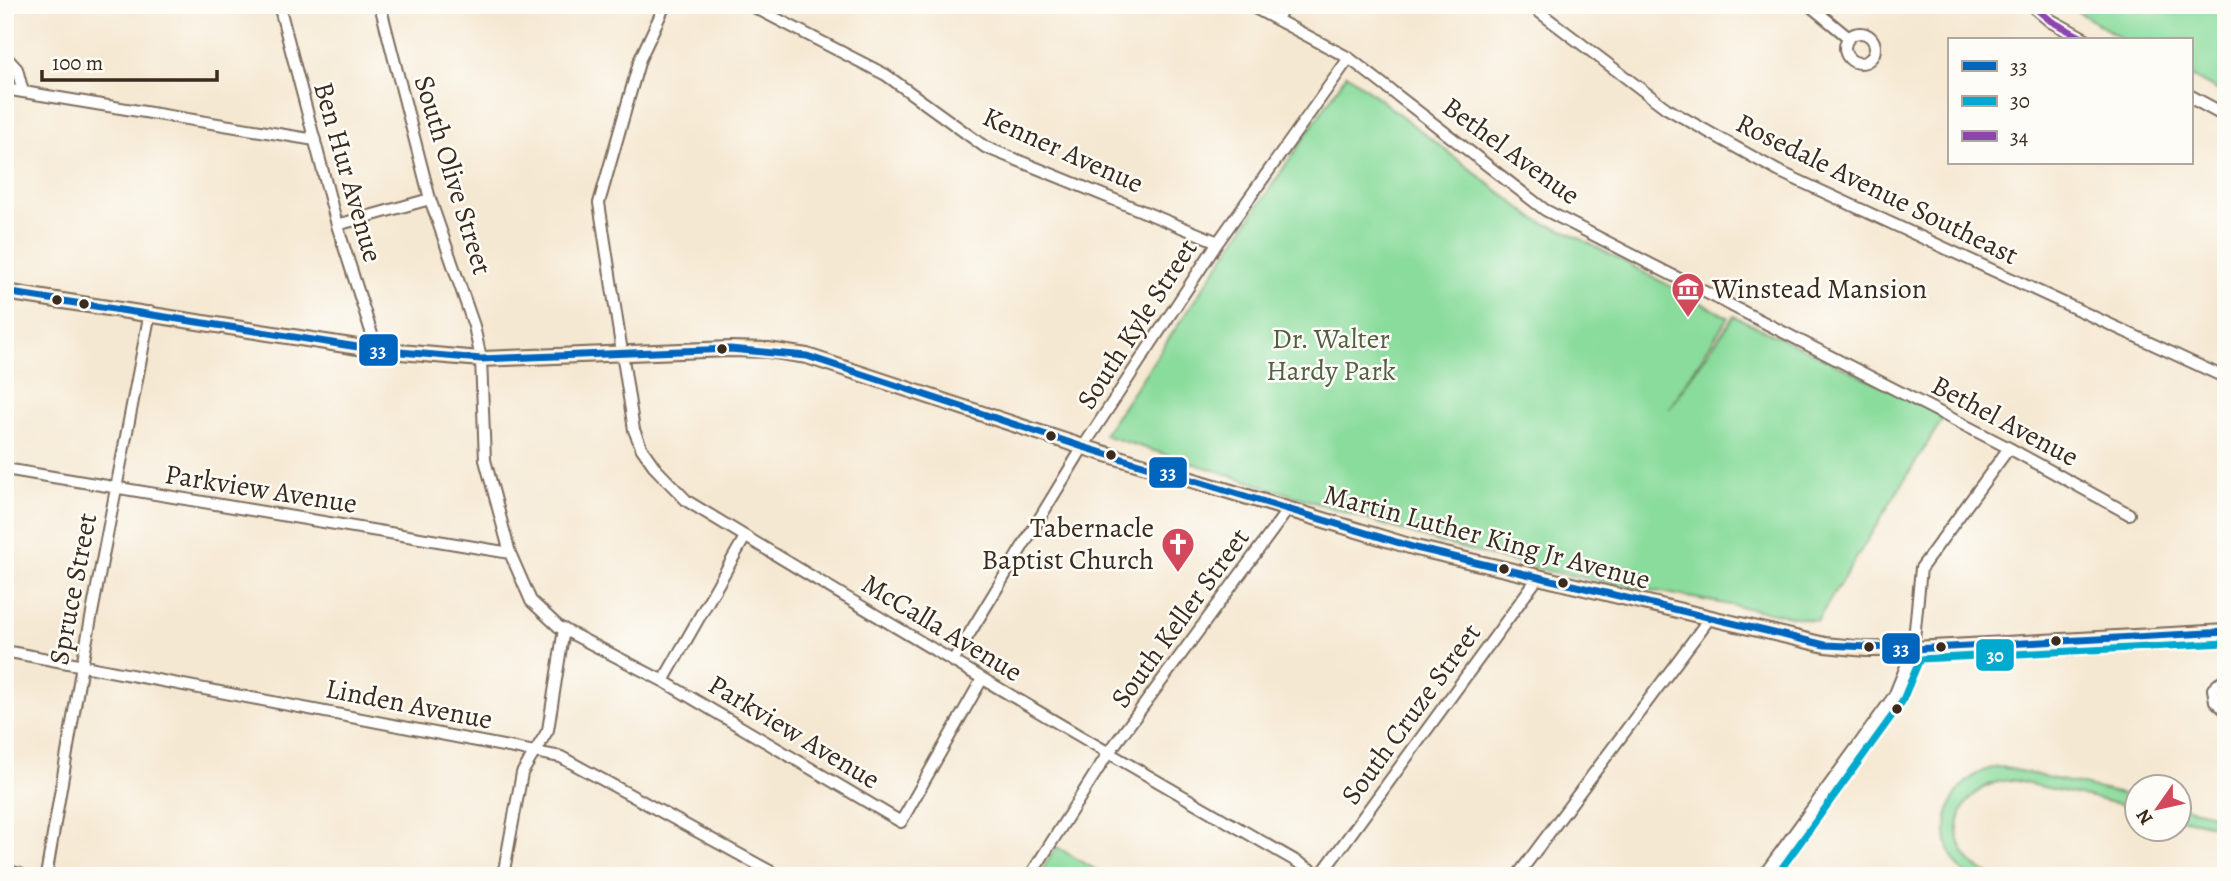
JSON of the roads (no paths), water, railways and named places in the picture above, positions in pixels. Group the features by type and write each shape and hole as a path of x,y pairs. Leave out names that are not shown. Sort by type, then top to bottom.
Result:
{"main road":[{"name":"Martin Luther King Jr Avenue","path":"5,292 150,312 377,350 481,359 620,351 768,350 807,356 1083,447 1416,548 1537,579 1825,645 1866,649 1913,649 2226,632"},
{"path":"5,873 19,876"}],"street":[{"path":"5,14 7,5"},
{"name":"Ben Hur Avenue","path":"279,5 337,225 377,350"},
{"name":"South Olive Street","path":"380,5 430,199 464,288 481,359"},
{"name":"McCalla Avenue","path":"665,5 640,59 599,203 630,412 642,449 678,494 746,537 954,659 1107,755 1321,875"},
{"name":"Kenner Avenue","path":"750,5 886,75 985,147 1218,242"},
{"name":"Bethel Avenue","path":"1249,5 1349,58 1545,211 2010,448 2129,514"},
{"path":"1277,20 1284,5"},
{"name":"Rosedale Avenue Southeast","path":"1530,5 1666,108 1778,171 2226,378"},
{"path":"1809,5 1849,38"},
{"path":"2032,5 2051,21 2082,38"},
{"path":"5,56 17,69 23,92"},
{"name":"South Kyle Street","path":"954,659 1083,447 1218,242 1349,58"},
{"path":"5,89 314,141"},
{"path":"2192,98 2226,116"},
{"path":"337,225 430,199"},
{"name":"Spruce Street","path":"46,876 82,666 150,312"},
{"name":"Parkview Avenue","path":"481,359 485,460 510,553 531,601 548,620 663,681 901,822 982,679"},
{"path":"1763,876 1894,696 1913,649 1921,568 2010,448"},
{"name":"Parkview Avenue","path":"5,469 510,553"},
{"name":"South Keller Street","path":"1030,876 1107,755 1289,508"},
{"path":"663,681 746,537"},
{"name":"South Cruze Street","path":"1321,875 1537,579"},
{"path":"1517,876 1709,619"},
{"path":"503,876 522,773 548,730 564,629"},
{"name":"Linden Avenue","path":"5,651 534,751 579,765 779,876"},
{"path":"2226,677 2213,689 2215,701 2226,711"}],"place":[{"name":"Winstead Mansion","path":"1688,319"},
{"name":"Tabernacle Baptist Church","path":"1178,574"}],"park label":[{"name":"Dr. Walter Hardy Park","path":"1331,355"}]}
